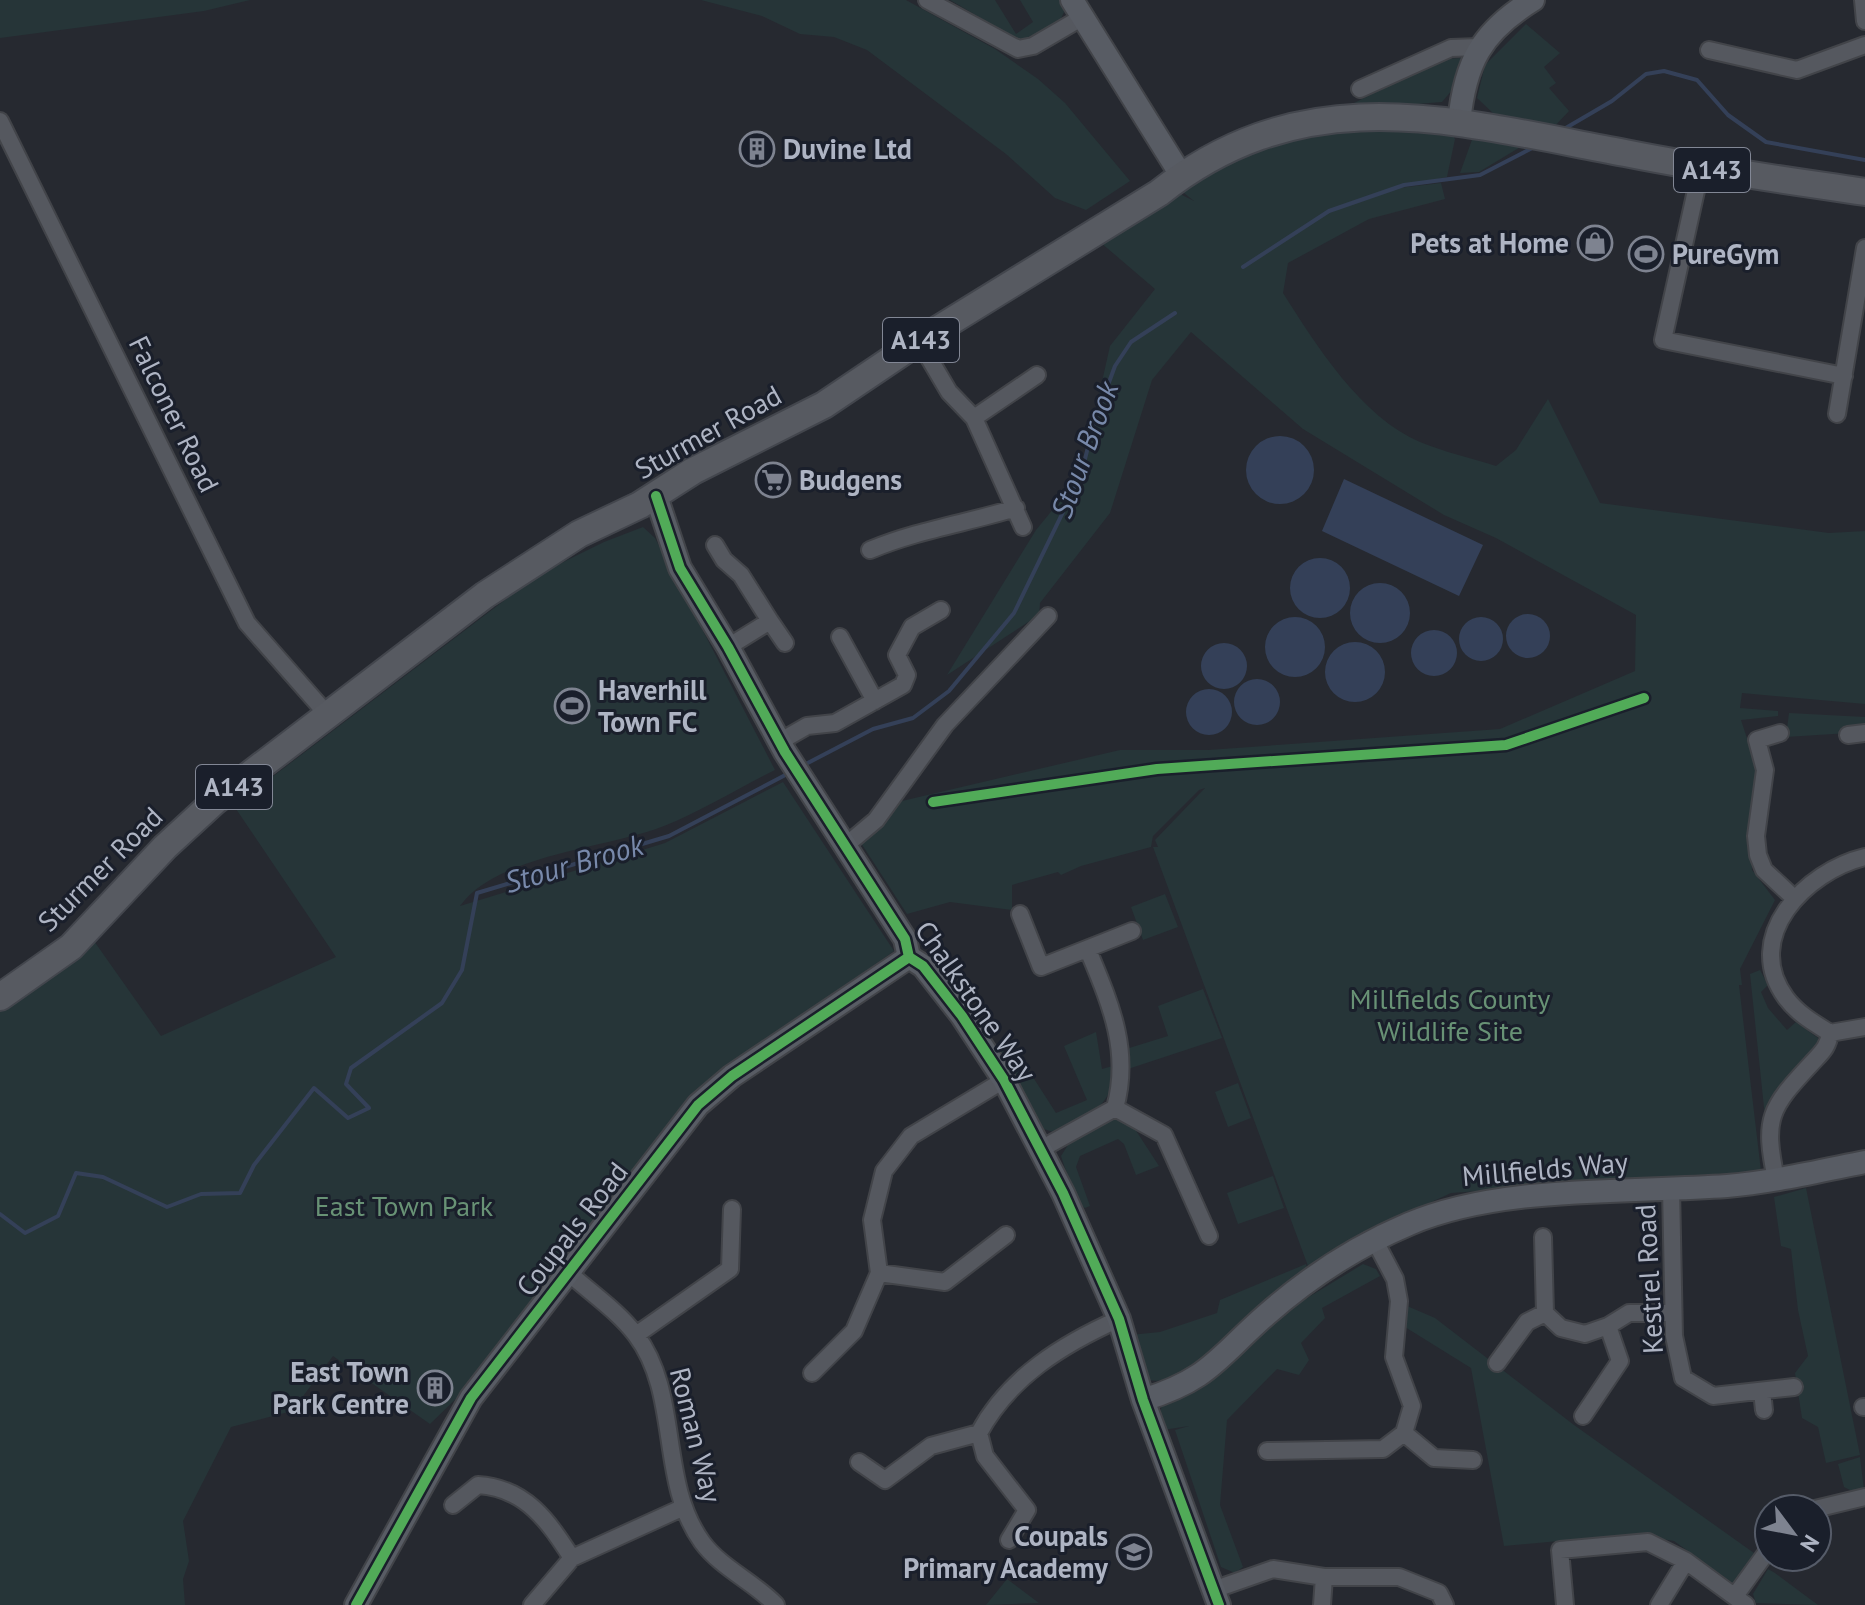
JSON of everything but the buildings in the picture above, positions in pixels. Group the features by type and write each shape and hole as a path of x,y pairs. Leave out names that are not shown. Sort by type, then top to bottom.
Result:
{"main road":[{"name":"Sturmer Road","path":"0,997 71,947 165,847 215,801 326,713 485,595 579,534 656,496 693,471 824,405 919,341 1159,193 1181,175 1244,143 1332,119 1386,115 1459,122 1701,168"},
{"name":"A143","path":"1701,168 1865,192"}],"street":[{"path":"927,0 1018,49 1033,46 1076,9 1181,175"},
{"path":"1459,122 1462,91 1479,47 1509,15 1533,0"},
{"path":"1863,0 1865,21"},
{"path":"1709,50 1797,70 1865,45"},
{"path":"1360,89 1451,48 1479,47"},
{"name":"Falconer Road","path":"0,121 247,623 326,713"},
{"path":"1701,168 1663,340 1844,376"},
{"path":"1837,414 1865,248"},
{"path":"919,341 949,392 974,418 1023,527"},
{"path":"974,418 1037,375"},
{"name":"Chalkstone Way","path":"656,496 680,568 728,647 782,747 905,939 909,957 923,966 962,1016 1004,1080 1041,1149 1119,1319 1143,1400 1216,1598"},
{"path":"870,550 934,527 966,524 1016,508"},
{"path":"715,545 724,560 741,575 785,643"},
{"path":"782,747 807,726 835,723 903,685 907,675 897,655 912,627 941,610"},
{"path":"844,847 876,820 945,725 1048,616"},
{"path":"728,647 770,621"},
{"path":"840,637 875,701"},
{"path":"1780,733 1757,740 1765,770 1756,836 1764,870 1794,898"},
{"path":"1865,857 1849,861 1794,898 1777,921 1772,951 1776,980 1801,1014 1830,1033 1865,1027"},
{"path":"1020,914 1041,967 1132,931"},
{"path":"1088,950 1117,1021 1122,1066 1115,1108"},
{"name":"Coupals Road","path":"356,1605 471,1398 698,1105 732,1076 909,957"},
{"path":"1776,1179 1770,1123 1778,1099 1828,1046 1830,1033"},
{"path":"812,1373 854,1331 879,1273 872,1220 884,1171 911,1136 1004,1080"},
{"path":"1041,1149 1115,1108"},
{"path":"1115,1108 1164,1135 1209,1236"},
{"name":"Millfields Way","path":"1143,1400 1182,1388 1207,1372 1264,1316 1323,1269 1407,1224 1457,1206 1776,1179 1865,1162"},
{"name":"Kestrel Road","path":"1671,1188 1674,1336 1683,1378 1713,1396 1794,1387"},
{"path":"636,1335 730,1269 732,1209"},
{"path":"879,1273 945,1282 1006,1235"},
{"path":"1543,1237 1534,1255 1545,1313 1561,1328 1585,1334 1608,1326 1629,1313 1673,1313"},
{"path":"1267,1451 1383,1449 1404,1433 1412,1406 1394,1357 1399,1301 1395,1279 1375,1241"},
{"name":"Roman Way","path":"569,1273 636,1335 651,1363 662,1398 672,1467 684,1507 702,1543 776,1605"},
{"path":"1497,1363 1527,1322 1545,1313"},
{"path":"1009,1540 1027,1510 985,1456 979,1433 994,1405 1064,1344 1119,1319"},
{"path":"1583,1416 1620,1361 1608,1326"},
{"path":"1762,1391 1764,1410"},
{"path":"859,1462 885,1480 931,1446 979,1433"},
{"path":"1404,1433 1434,1458 1473,1460"},
{"path":"453,1505 478,1485 514,1494 544,1516 572,1558"},
{"path":"1833,1505 1865,1497"},
{"path":"532,1605 572,1558 684,1507"},
{"path":"1565,1605 1560,1550 1648,1542 1686,1561 1740,1601 1756,1573"},
{"path":"1659,1605 1686,1561"},
{"path":"1216,1598 1273,1569 1324,1577 1399,1577 1439,1593 1445,1605"},
{"path":"1322,1605 1324,1577"}],"green space":[{"path":"0,0 250,0 204,11 0,38"},
{"path":"701,0 906,0 995,49 1038,79 1065,103 1130,181 1086,210 1055,198 1006,154 867,50 834,37 800,34 762,16"},
{"path":"950,0 995,0 1016,34 1033,22 1020,0 1061,0 1064,12 1059,23 1020,41"},
{"path":"1526,24 1560,53 1544,67 1556,83 1549,88 1569,111 1552,129 1494,114 1477,98 1485,65"},
{"path":"1462,58 1453,89 1442,102 1355,109 1354,103 1443,59"},
{"name":"Millfields County Wildlife Site","path":"1409,127 1451,133 1455,139 1447,177 1390,189 1441,183 1445,199 1369,219 1288,263 1283,293 1342,378 1359,398 1399,431 1429,446 1496,466 1516,450 1548,399 1600,503 1829,533 1865,531 1865,704 1742,693 1740,708 1778,711 1778,716 1741,720 1759,775 1751,834 1752,870 1775,900 1740,969 1742,985 1739,985 1761,1171 1451,1193 1386,1223 1308,1266 1153,847 1158,847 1155,840 1205,788 1199,790 1153,836 1151,847 1081,866 1061,875 1058,872 1012,885 1012,910 950,902 907,914 861,843 902,801 1120,750 1208,750 1500,729 1635,671 1636,615 1496,538 1444,515 1303,429 1191,332 1152,380 1110,513 1040,603 1039,615 947,675 1036,530 1081,475 1110,346 1155,289 1100,242 1176,192 1194,201 1179,189 1233,160 1319,136"},
{"path":"1473,137 1522,146 1479,172 1460,173"},
{"name":"East Town Park","path":"643,527 655,538 775,770 664,826 554,855 499,875 477,889 460,906 665,843 783,782 894,951 691,1096 469,1386 430,1424 333,1356 292,1411 231,1427 183,1521 189,1561 183,1579 185,1605 0,1605 0,997 94,941 161,1036 336,957 234,806 539,574"},
{"path":"1789,713 1865,717 1865,732 1786,737"},
{"path":"1165,894 1178,927 1143,940 1131,907"},
{"path":"1760,970 1768,985 1761,992 1768,1008 1787,1030 1796,1022 1818,1038 1818,1046 1770,1100 1765,1117 1750,974"},
{"path":"1203,989 1222,1038 1128,1069 1126,1049 1168,1036 1158,1006"},
{"path":"1096,1032 1102,1069 1116,1065 1110,1091 1091,1114 1059,1134 1044,1129 995,1048 1009,1040 1056,1113 1087,1100 1064,1046"},
{"path":"1238,1083 1251,1118 1228,1127 1215,1092"},
{"path":"1113,1118 1133,1126 1159,1166 1136,1175 1124,1144 1118,1139 1080,1156 1076,1167 1090,1206 1085,1208 1076,1201 1061,1156 1068,1145"},
{"path":"1273,1176 1284,1208 1238,1224 1227,1193"},
{"path":"1806,1188 1860,1455 1826,1463 1818,1427 1802,1418 1795,1373 1808,1356 1798,1310 1791,1249 1781,1246 1774,1197"},
{"path":"1306,1264 1308,1272 1211,1358 1189,1372 1167,1380 1148,1380 1130,1335 1160,1332 1217,1313 1220,1300"},
{"path":"1363,1264 1376,1269 1380,1276 1322,1308 1325,1318 1301,1343 1309,1360 1299,1375 1277,1369 1227,1420 1220,1505 1243,1567 1235,1573 1221,1567 1175,1430 1189,1426 1163,1430 1159,1419 1162,1404 1214,1378 1243,1353 1271,1320"},
{"path":"1407,1306 1435,1318 1574,1425 1753,1552 1734,1584 1674,1541 1633,1534 1504,1546 1471,1368 1405,1327"},
{"path":"1860,1457 1864,1490 1856,1493 1844,1487 1838,1464"},
{"path":"1766,1573 1775,1573 1818,1605 1756,1603 1753,1594"},
{"path":"1007,1579 1039,1603 986,1605"}],"water":[{"path":"1273,436 1287,436 1299,441 1309,451 1314,470 1309,489 1299,499 1287,504 1273,504 1261,499 1251,489 1246,477 1246,463 1251,451 1261,441"},
{"path":"1344,479 1483,545 1459,596 1322,531"},
{"path":"1320,558 1332,560 1341,567 1348,576 1348,600 1341,609 1332,616 1320,618 1308,616 1299,609 1292,600 1290,588 1292,576 1299,567 1308,560"},
{"path":"1380,583 1392,585 1401,592 1408,601 1408,625 1401,634 1392,641 1380,643 1368,641 1359,634 1352,625 1350,613 1352,601 1359,592 1368,585"},
{"path":"1528,614 1544,620 1550,636 1544,652 1528,658 1512,652 1506,636 1512,620"},
{"path":"1295,617 1307,619 1316,626 1323,635 1323,659 1316,668 1307,675 1295,677 1283,675 1274,668 1267,659 1265,647 1267,635 1274,626 1283,619"},
{"path":"1481,617 1497,623 1503,639 1497,655 1481,661 1465,655 1459,639 1465,623"},
{"path":"1434,630 1450,637 1457,653 1450,669 1434,676 1418,669 1411,653 1418,637"},
{"path":"1355,642 1367,644 1376,651 1383,660 1383,684 1376,693 1367,700 1355,702 1343,700 1334,693 1327,684 1325,672 1327,660 1334,651 1343,644"},
{"path":"1224,643 1240,650 1247,666 1240,682 1224,689 1208,682 1201,666 1208,650"},
{"path":"1257,679 1273,686 1280,702 1273,718 1257,725 1241,718 1234,702 1241,686"},
{"path":"1209,689 1225,696 1232,712 1225,728 1209,735 1193,728 1186,712 1193,696"}],"waterway":[{"name":"Stour Brook","path":"1564,129 1612,101 1646,74 1664,71 1697,80 1728,115 1766,142 1865,160"},
{"name":"Stour Brook","path":"1243,267 1329,211 1404,185 1480,175 1536,146"},
{"name":"Stour Brook","path":"802,766 873,729 913,718 949,691 1014,613 1081,475 1094,423 1115,366 1131,342 1175,313"},
{"name":"Stour Brook","path":"0,1214 25,1233 58,1216 76,1173 103,1177 167,1207 201,1194 240,1193 254,1165 314,1088 348,1118 369,1108 346,1084 351,1068 442,1003 462,970 477,893 669,836 791,772"}],"cycle path":[{"path":"656,496 680,568 728,647 785,752 905,939 909,957 923,966 962,1016 1004,1080 1063,1193 1119,1319 1143,1400 1219,1605"},
{"path":"933,802 1157,769 1506,745 1644,698"},
{"path":"356,1605 471,1398 698,1105 732,1076 909,957"}],"place":[{"name":"Duvine Ltd","path":"757,149"},
{"name":"Pets at Home","path":"1595,243"},
{"name":"PureGym","path":"1646,254"},
{"name":"Budgens","path":"773,480"},
{"name":"Haverhill Town FC","path":"572,706"},
{"name":"East Town Park Centre","path":"435,1388"},
{"name":"Coupals Primary Academy","path":"1134,1552"}]}
